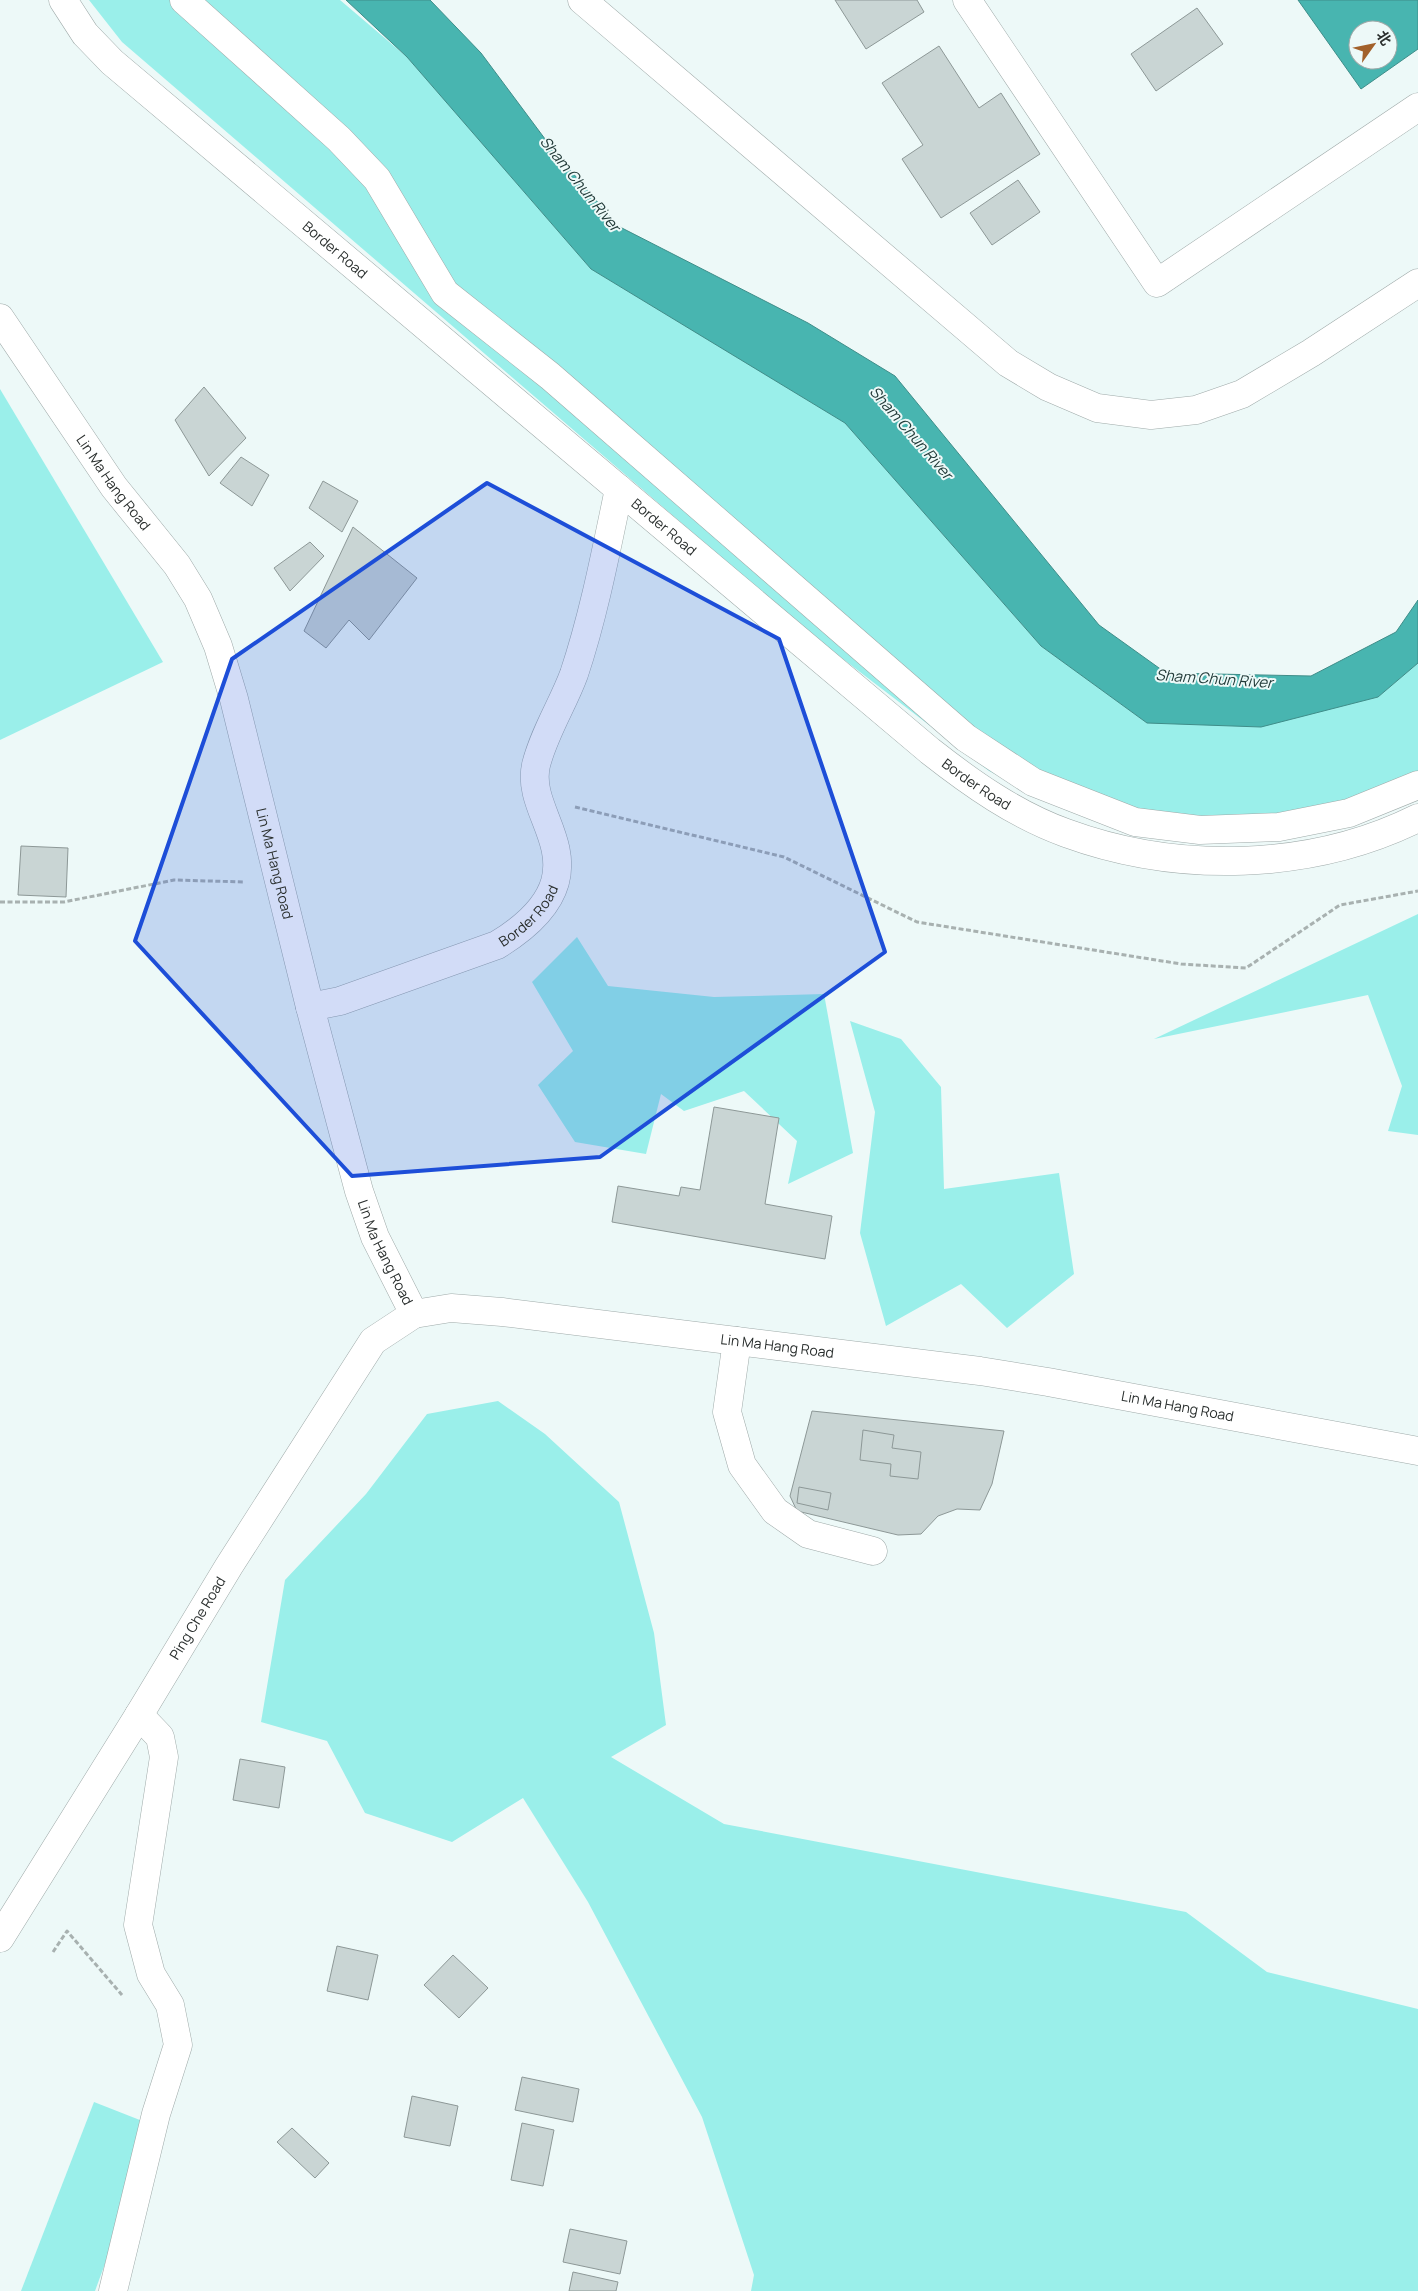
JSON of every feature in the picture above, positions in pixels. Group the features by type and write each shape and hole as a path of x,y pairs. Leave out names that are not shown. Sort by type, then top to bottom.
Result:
{"street":[{"name":"Border Road","path":"63,0 85,34 112,62 955,771 1018,811 1066,833 1128,851 1190,860 1248,861 1331,848 1379,834 1418,818"},
{"path":"184,0 339,139 377,179 445,293 550,376 966,738 1033,782 1135,822 1200,830 1279,827 1349,813 1418,785"},
{"path":"582,0 1008,363 1048,388 1098,408 1151,415 1196,410 1242,394 1311,353 1418,283"},
{"path":"967,0 1157,283 1418,107"},
{"name":"Lin Ma Hang Road","path":"0,318 114,487 177,565 198,599 218,646 234,699 310,1007 359,1191 376,1237 414,1314 451,1308 887,1358 1048,1382 1418,1451"},
{"name":"Border Road","path":"310,1007 340,1002 497,945 519,930 547,900 556,874 555,842 538,798 535,776 536,765 568,690 581,651 592,614 619,489"},
{"name":"Ping Che Road","path":"0,1938 229,1566 354,1368 373,1341 414,1314"},
{"path":"737,1341 727,1412 742,1465 775,1511 808,1534 873,1551"},
{"path":"113,2291 156,2114 178,2045 170,2004 151,1974 138,1925 164,1757 160,1737 139,1715"}],"path":[{"path":"538,798 784,857 917,922 1181,964 1246,968 1340,905 1418,891"},
{"path":"0,902 64,902 174,880 250,882"},
{"path":"53,1952 67,1931 129,2002"}],"highlighted area":[{"path":"487,483 779,639 885,952 600,1157 352,1176 135,941 232,659"}],"shaded area":[{"path":"89,0 340,0 407,57 591,269 845,423 1041,646 1147,723 1378,697 1418,663 1418,798 1144,832 1068,811 989,771 813,636 122,42"},
{"path":"0,389 163,662 0,740"},
{"path":"1418,914 1418,1135 1388,1131 1402,1086 1368,995 1154,1039"},
{"path":"577,937 608,986 714,997 824,994 853,1153 788,1184 797,1141 744,1091 684,1111 661,1094 646,1154 575,1142 538,1085 573,1051 532,982"},
{"path":"850,1021 901,1039 941,1087 944,1189 1059,1173 1074,1274 1007,1328 961,1284 886,1326 860,1233 875,1112"},
{"path":"498,1401 545,1434 619,1502 654,1633 666,1725 611,1757 724,1824 1186,1912 1267,1972 1418,2009 1418,2291 751,2291 754,2275 702,2117 588,1902 523,1798 452,1842 365,1813 327,1741 261,1722 285,1580 366,1494 427,1414"},
{"path":"94,2102 150,2124 121,2220 95,2291 21,2291"}],"water":[{"name":"Sham Chun River","path":"346,0 430,0 481,53 554,151 618,226 808,323 895,376 1099,625 1166,673 1311,676 1396,632 1418,600 1418,663 1378,697 1261,727 1147,723 1041,646 845,423 591,269 407,57"},
{"path":"1298,0 1418,0 1418,49 1398,63 1398,20 1348,20 1348,70 1388,70 1361,89"}],"building":[{"path":"835,0 917,0 924,12 866,49"},
{"path":"1197,8 1223,44 1156,91 1131,54"},
{"path":"939,46 979,108 1001,93 1040,154 941,218 902,159 923,145 882,83"},
{"path":"1018,180 1040,212 992,245 970,213"},
{"path":"204,387 246,438 209,476 175,420"},
{"path":"241,457 269,475 252,506 220,483"},
{"path":"323,481 358,501 342,532 309,508"},
{"path":"353,527 417,578 369,640 349,620 326,648 304,631"},
{"path":"310,542 324,556 290,591 274,568"},
{"path":"21,846 68,848 66,897 18,895"},
{"path":"714,1107 779,1118 765,1204 832,1216 825,1259 612,1222 618,1186 679,1196 681,1187 700,1190"},
{"path":"812,1411 1004,1431 992,1484 980,1510 957,1509 938,1516 921,1534 898,1535 797,1511 790,1496"},
{"path":"863,1430 894,1435 892,1448 921,1452 918,1479 890,1476 891,1464 860,1460"},
{"path":"799,1487 831,1493 828,1510 797,1503"},
{"path":"240,1759 285,1767 279,1808 233,1800"},
{"path":"337,1946 378,1955 368,2000 327,1991"},
{"path":"453,1955 488,1988 459,2018 424,1985"},
{"path":"522,2077 579,2089 573,2122 515,2110"},
{"path":"412,2096 458,2106 450,2146 404,2137"},
{"path":"522,2123 554,2130 543,2186 511,2180"},
{"path":"292,2128 329,2163 315,2178 277,2142"},
{"path":"570,2229 627,2241 620,2274 563,2262"},
{"path":"573,2272 618,2282 616,2291 569,2291"}]}
